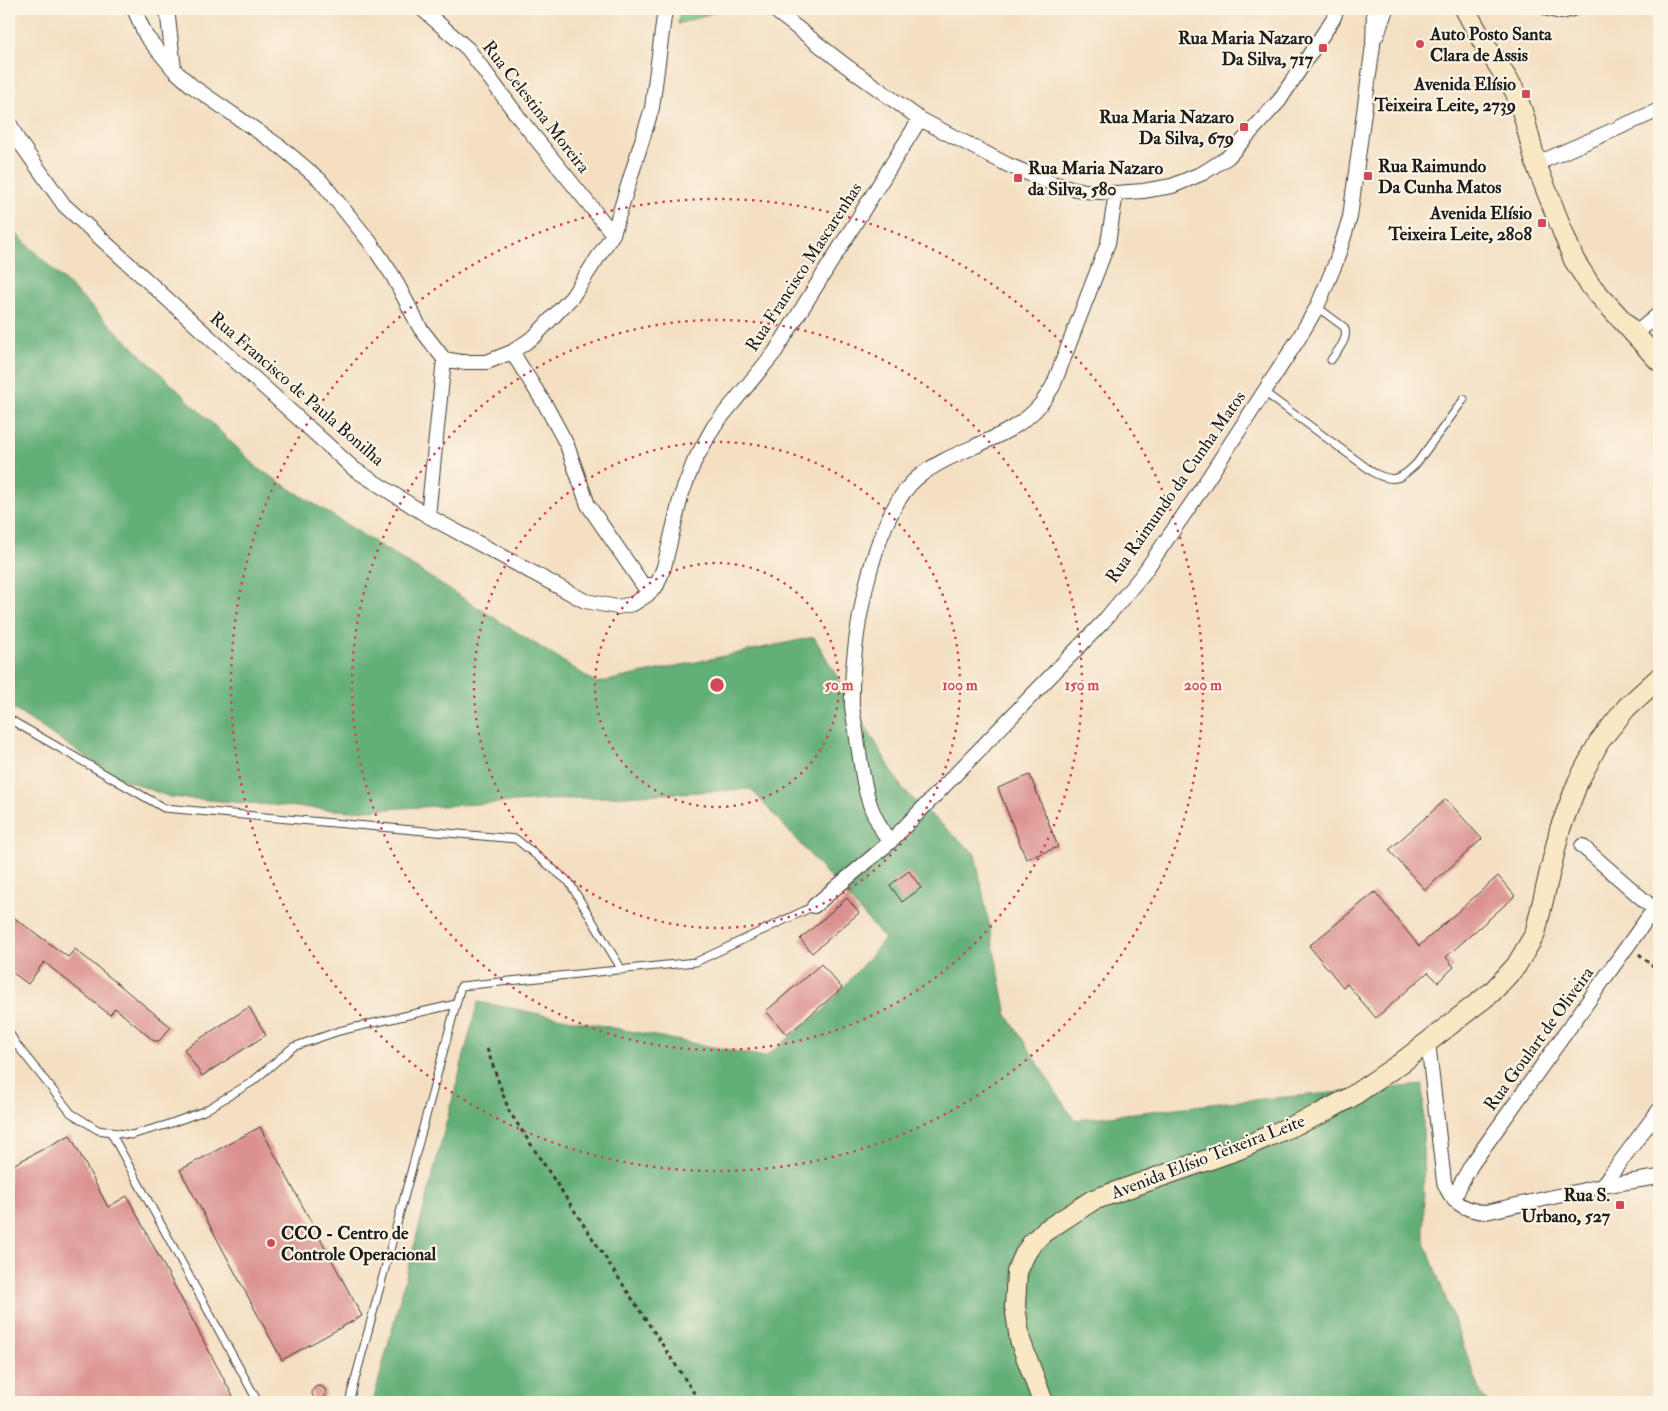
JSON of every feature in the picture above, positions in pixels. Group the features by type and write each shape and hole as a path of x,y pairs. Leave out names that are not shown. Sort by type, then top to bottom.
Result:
{"main road":[{"path":"1449,9 1483,42"},
{"path":"1465,9 1483,42 1515,91 1536,164 1574,260 1590,285 1659,361"},
{"name":"Avenida Elísio Teixeira Leite","path":"1043,1402 1020,1340 1014,1306 1017,1272 1033,1242 1045,1231 1093,1200 1239,1149 1320,1114 1351,1098 1428,1042 1492,992 1516,966 1535,934 1560,829 1578,782 1599,742 1628,707 1659,678"}],"street":[{"path":"134,9 146,36 174,70 192,86 282,148 320,180 370,242 393,276 420,328 444,359 461,362 487,362 512,352 535,336 572,297 613,234 652,108 665,9"},
{"path":"168,9 174,70"},
{"name":"Rua Celestina Moreira","path":"422,9 468,49 520,119 613,234"},
{"path":"773,9 920,119 1008,165 1050,183 1085,191 1116,193 1172,186 1203,173 1228,157 1279,101 1335,14 1348,9"},
{"name":"Rua Raimundo da Cunha Matos","path":"814,906 889,843 1103,622 1143,574 1194,500 1264,392 1317,307 1336,262 1350,217 1373,45 1374,9"},
{"name":"Rua Raimundo da Cunha Matos","path":"1373,45 1386,9"},
{"path":"1548,9 1561,12 1573,9"},
{"path":"1536,164 1659,110"},
{"name":"Rua Francisco Mascarenhas","path":"647,595 657,585 664,567 686,481 698,454 714,426 775,352 920,119"},
{"name":"Rua Francisco de Paula Bonilha","path":"9,122 18,140 64,205 354,469 428,516 585,601 617,607 633,604 647,595"},
{"path":"889,843 872,809 865,786 852,706 854,660 868,577 885,525 900,498 915,479 933,465 1016,425 1040,406 1053,386 1108,243 1116,193"},
{"path":"1635,334 1659,314"},
{"path":"512,352 546,406 567,445 588,505 644,585 657,585"},
{"path":"428,516 444,359"},
{"path":"1582,846 1657,906"},
{"name":"Rua Goulart de Oliveira","path":"1454,1200 1472,1164 1657,906"},
{"path":"1428,1042 1444,1182 1448,1194 1454,1200 1475,1212 1486,1212 1602,1186 1659,1177"},
{"path":"1602,1186 1659,1110"}],"lane":[{"path":"1317,307 1344,327 1347,332 1346,337 1331,360"},
{"path":"1264,392 1374,473 1385,478 1396,479 1407,473 1416,464 1464,398"},
{"path":"9,718 164,808 516,839 568,882 622,970"},
{"path":"349,1402 461,986 696,962 814,906"},
{"path":"9,1032 16,1044 71,1114 98,1130 131,1135 204,1111 252,1082 293,1048 339,1031 456,1004"},
{"path":"110,1131 258,1402"}],"path":[{"path":"1628,946 1659,971"},
{"path":"487,1049 509,1111 700,1402"}],"green space":[{"path":"681,9 724,9 678,24"},
{"path":"9,227 259,469 597,683 814,637 903,790 975,854 1007,1015 1074,1120 1228,1102 1423,1085 1424,1240 1481,1393 1487,1402 373,1402 478,1002 765,1057 824,1010 885,939 751,789 348,811 170,797 117,777 9,706"}],"building":[{"path":"1030,775 1058,847 1026,859 998,788"},
{"path":"1446,799 1482,839 1425,890 1389,850"},
{"path":"909,871 921,888 902,902 890,885"},
{"path":"1498,876 1515,896 1446,957 1454,967 1438,982 1428,972 1376,1018 1347,984 1343,987 1309,946 1375,892 1419,946"},
{"path":"847,898 859,913 812,953 800,939"},
{"path":"9,914 68,957 75,949 171,1027 159,1041 154,1041 115,1008 110,1015 44,962 28,984 9,970"},
{"path":"821,964 842,988 787,1035 766,1011"},
{"path":"249,1007 266,1035 202,1076 184,1049"},
{"name":"CCO - Centro de Controle Operacional","path":"260,1127 362,1316 282,1360 180,1170"},
{"path":"70,1135 108,1207 127,1196 236,1402 9,1402 9,1167"},
{"path":"319,1386 324,1388 326,1393 324,1398 319,1400 314,1398 312,1393 314,1388"}],"place":[{"name":"Auto Posto Santa Clara de Assis","path":"1420,44"},
{"name":"Rua Maria Nazaro Da Silva, 717","path":"1323,48"},
{"name":"Avenida Elísio Teixeira Leite, 2739","path":"1526,94"},
{"name":"Rua Maria Nazaro Da Silva, 679","path":"1244,127"},
{"name":"Rua Raimundo Da Cunha Matos","path":"1368,176"},
{"name":"Rua Maria Nazaro da Silva, 580","path":"1018,178"},
{"name":"Avenida Elísio Teixeira Leite, 2808","path":"1542,223"},
{"name":"Rua S. Urbano, 527","path":"1620,1205"},
{"name":"CCO - Centro de Controle Operacional","path":"271,1243"}]}
